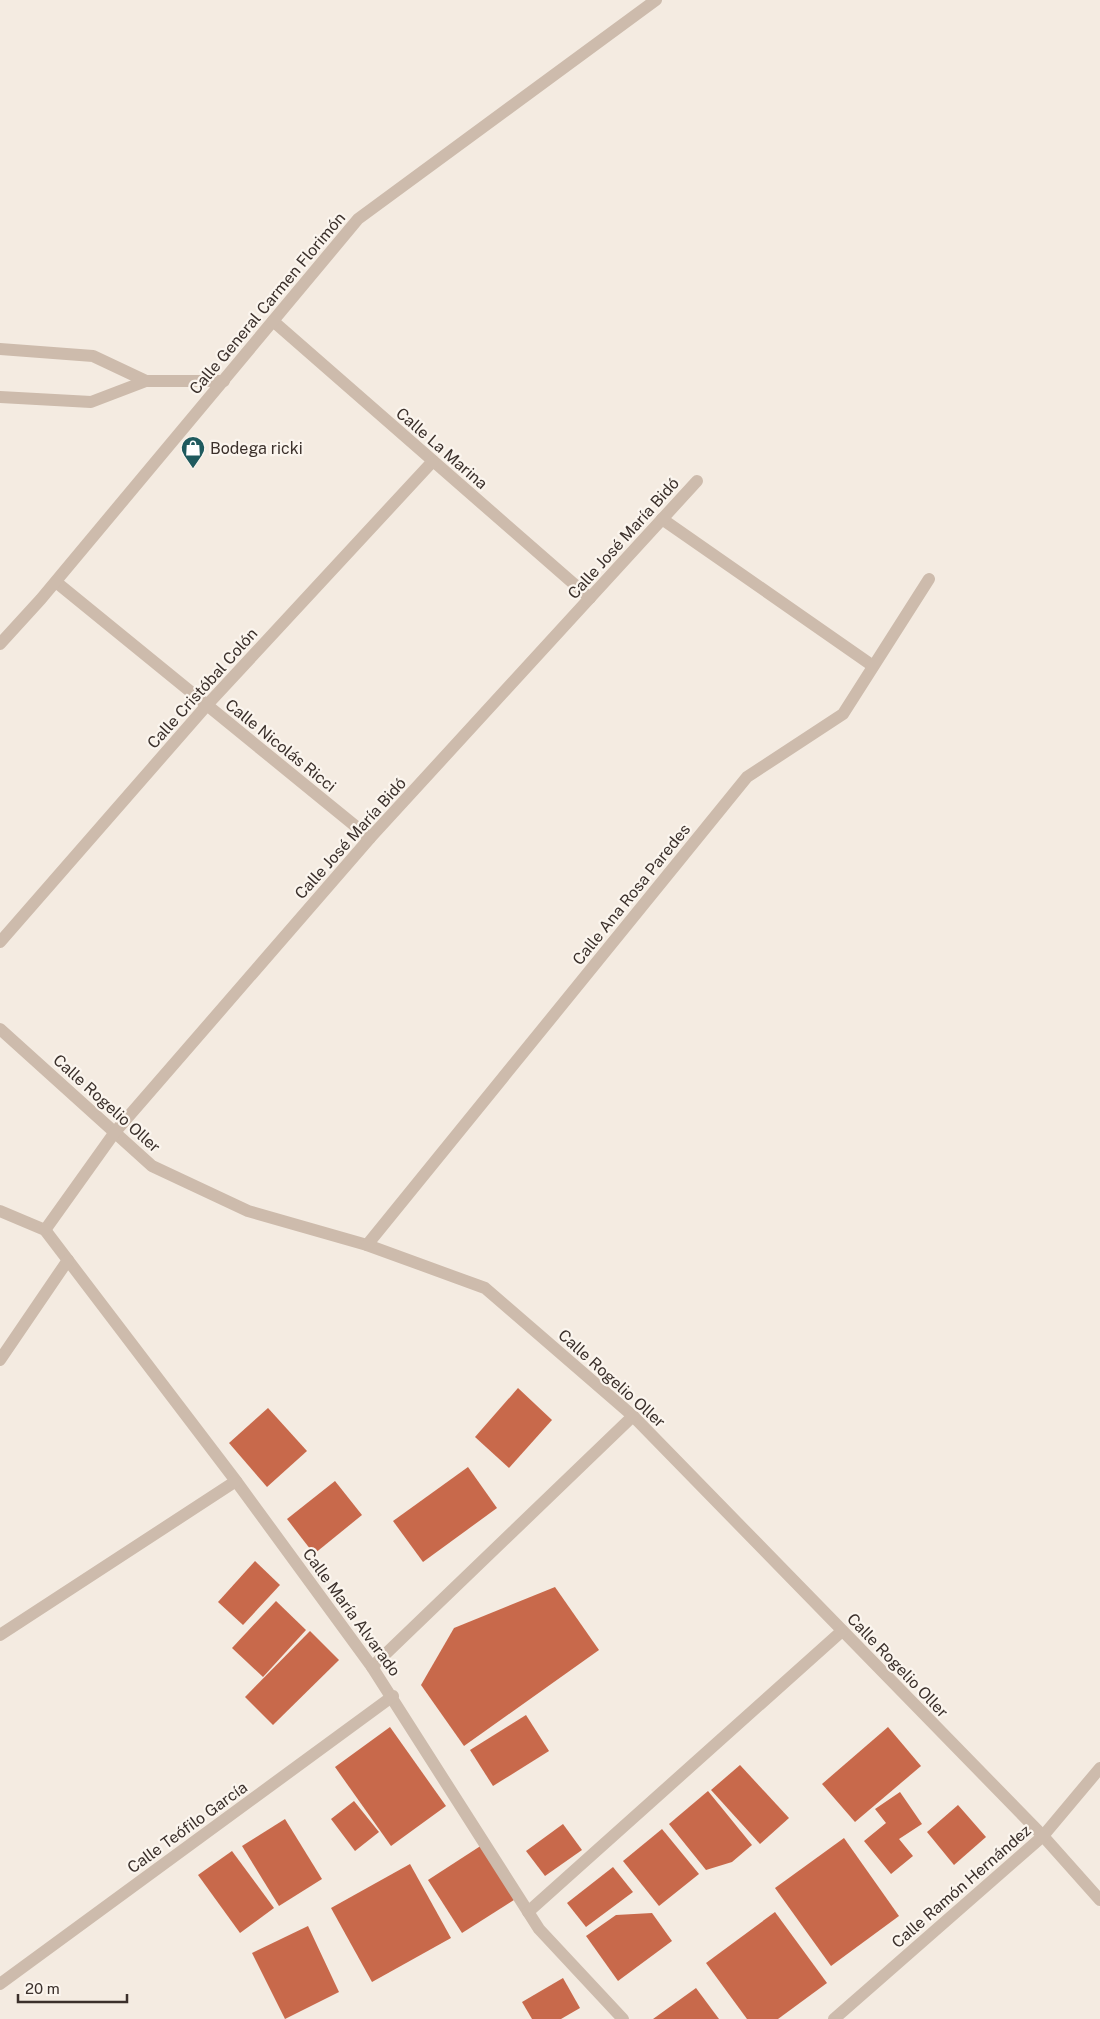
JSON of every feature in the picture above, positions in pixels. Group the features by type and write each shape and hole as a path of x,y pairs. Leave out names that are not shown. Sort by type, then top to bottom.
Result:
{"street":[{"name":"Calle General Carmen Florimón","path":"0,644 56,582 358,219 656,0"},
{"name":"Calle La Marina","path":"273,321 590,598"},
{"path":"0,350 93,356 146,381"},
{"path":"0,398 91,402 146,381 224,381"},
{"name":"Calle Cristóbal Colón","path":"0,942 207,705 433,461"},
{"name":"Calle José María Bidó","path":"45,1230 115,1132 370,838 697,482"},
{"path":"662,519 873,666"},
{"name":"Calle Ana Rosa Paredes","path":"367,1244 747,777 843,714 929,579"},
{"name":"Calle Nicolás Ricci","path":"56,582 370,838"},
{"name":"Calle Rogelio Oller","path":"0,1029 152,1166 248,1211 367,1244 485,1288 633,1416 1043,1836 1100,1900"},
{"path":"0,1211 45,1230"},
{"name":"Calle María Alvarado","path":"45,1230 236,1481 372,1666 539,1928 623,2019"},
{"path":"0,1360 68,1260"},
{"path":"372,1666 633,1416"},
{"path":"0,1635 236,1481"},
{"path":"528,1912 842,1631"},
{"name":"Calle Teófilo García","path":"0,1984 392,1696"},
{"name":"Calle Ramón Hernández","path":"834,2019 1043,1836 1100,1768"}],"building":[{"path":"518,1388 552,1420 509,1468 475,1437"},
{"path":"268,1408 307,1451 267,1487 229,1443"},
{"path":"468,1467 497,1508 423,1562 393,1521"},
{"path":"335,1481 362,1515 314,1554 287,1519"},
{"path":"255,1561 280,1585 243,1625 218,1602"},
{"path":"555,1587 599,1650 464,1746 421,1685 454,1628"},
{"path":"276,1601 306,1630 263,1677 232,1648"},
{"path":"310,1631 339,1660 273,1725 245,1697"},
{"path":"526,1715 549,1751 493,1786 470,1750"},
{"path":"390,1727 446,1806 391,1846 335,1767"},
{"path":"888,1727 921,1766 855,1822 822,1784"},
{"path":"740,1765 789,1818 760,1844 711,1790"},
{"path":"708,1791 752,1845 732,1862 706,1870 669,1824"},
{"path":"900,1792 922,1824 899,1839 913,1856 891,1874 864,1841 886,1823 875,1809"},
{"path":"354,1801 379,1832 355,1851 331,1819"},
{"path":"958,1805 986,1837 954,1865 927,1832"},
{"path":"285,1819 322,1879 279,1906 242,1846"},
{"path":"563,1824 582,1850 545,1876 526,1851"},
{"path":"662,1829 699,1874 659,1906 623,1861"},
{"path":"844,1838 899,1916 831,1966 775,1888"},
{"path":"482,1845 517,1898 462,1933 428,1880"},
{"path":"232,1851 274,1908 240,1933 198,1875"},
{"path":"410,1864 451,1938 372,1982 331,1908"},
{"path":"613,1867 633,1892 586,1927 567,1903"},
{"path":"775,1912 827,1983 778,2019 747,2019 706,1963"},
{"path":"652,1913 672,1941 618,1981 586,1936 616,1915"},
{"path":"308,1926 339,1992 285,2019 252,1953"},
{"path":"563,1978 580,2008 561,2019 532,2019 522,2002"},
{"path":"696,1988 719,2019 653,2019"}],"place":[{"name":"Bodega ricki","path":"193,469"}]}
